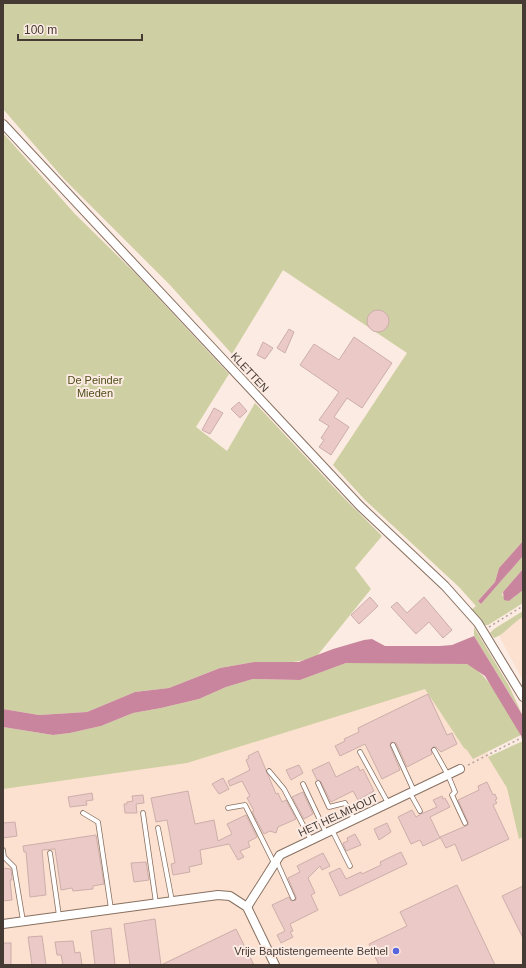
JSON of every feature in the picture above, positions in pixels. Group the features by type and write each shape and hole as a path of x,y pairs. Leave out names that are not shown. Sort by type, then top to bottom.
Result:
{"street":[{"name":"KLETTEN","path":"3,124 360,506 445,586 484,630 523,697"},
{"name":"HET HELMHOUT","path":"247,907 280,855 460,769"},
{"path":"3,924 218,895 230,896 247,907 275,965"}],"lane":[{"path":"393,745 420,811"},
{"path":"434,750 448,775 455,792 452,795 465,823"},
{"path":"360,752 388,803"},
{"path":"269,771 284,789 311,840"},
{"path":"318,783 329,807 345,803 354,820"},
{"path":"303,784 329,832 350,866"},
{"path":"228,808 245,805 293,898"},
{"path":"83,813 98,822 111,909"},
{"path":"143,813 156,903"},
{"path":"158,828 172,901"},
{"path":"3,850 4,857 14,867 23,921"},
{"path":"50,853 59,916"}],"path":[{"path":"484,630 523,606"},
{"path":"460,769 523,737"}],"shaded area":[{"path":"523,541 523,556 481,604 478,601 495,582 499,568"},
{"path":"523,569 523,590 509,601 504,600 503,592"},
{"path":"523,613 523,681 498,634"},
{"path":"474,636 523,716 523,739 485,676 467,664 346,663 300,680 253,679 226,687 199,699 133,713 101,726 70,733 53,735 3,727 3,709 39,715 87,712 135,692 169,688 220,668 254,662 299,662 333,649 364,640 372,639 385,646 440,646 452,645"},
{"path":"430,681 515,787 523,810 523,965 3,965 3,776"}],"green space":[{"path":"3,3 523,3 523,541 499,568 495,582 478,601 481,604 523,556 523,569 502,595 509,601 523,590 523,603 488,625 484,625 471,610 476,606 459,587 365,500 333,465 407,353 283,270 232,354 170,285 64,179 3,109"},
{"name":"De Peinder Mieden","path":"3,133 75,214 135,273 229,374 196,427 227,451 255,403 343,497 382,536 355,568 371,589 317,656 306,660 286,663 254,662 220,668 169,688 135,692 87,712 39,715 3,709"},
{"path":"523,611 523,617 502,634 494,638 490,633 494,629"},
{"path":"474,627 509,686 522,714 474,636"},
{"path":"400,662 467,664 484,677 498,695 521,735 473,759 464,748 425,689 187,763 3,789 3,727 53,735 70,733 101,726 133,713 199,699 226,687 253,679 300,680 346,663"},
{"path":"523,741 523,837 519,839 507,788 488,757"}],"building":[{"path":"378,310 386,313 389,321 386,329 378,332 370,329 367,321 370,313"},
{"path":"289,329 294,332 285,353 277,348"},
{"path":"354,337 392,363 362,408 347,398 334,417 349,427 331,455 319,447 324,440 321,438 329,426 319,420 339,392 300,365 314,344 339,360"},
{"path":"263,342 273,348 265,359 257,355"},
{"path":"239,402 247,411 240,418 231,409"},
{"path":"214,408 223,413 210,434 202,430"},
{"path":"370,597 378,606 359,624 351,615"},
{"path":"424,597 452,630 443,638 429,622 416,634 391,607 397,602 407,613"},
{"path":"428,694 447,735 452,733 457,744 441,752 436,747 433,747 431,750 432,754 407,767 396,743 391,742 390,746 400,770 382,779 365,744 340,756 335,746 345,741 344,739 359,732 358,728"},
{"path":"258,751 276,794 278,793 282,802 286,800 296,819 278,827 276,833 270,831 264,834 252,812 254,811 247,798 250,796 242,781 230,786 228,781 250,770 246,760 249,758 248,756"},
{"path":"329,762 336,777 358,766 360,771 363,769 374,791 358,800 353,791 331,802 321,782 317,780 312,770"},
{"path":"299,765 303,773 291,780 286,770"},
{"path":"223,778 229,789 219,794 212,784"},
{"path":"487,782 493,795 495,794 497,799 495,800 497,803 493,805 509,839 462,861 455,844 446,848 440,837 468,825 458,800 479,790 478,786"},
{"path":"188,791 195,824 214,820 218,841 232,834 227,824 246,815 257,837 248,842 250,847 240,851 244,857 238,860 229,844 200,850 202,864 189,867 190,872 173,875 171,864 175,863 167,820 156,822 151,798"},
{"path":"303,792 313,814 304,819 292,797"},
{"path":"92,793 93,800 86,801 87,805 70,807 68,797"},
{"path":"143,795 144,803 136,804 137,813 125,813 124,804 133,801 132,796"},
{"path":"442,796 443,799 445,798 450,807 430,817 440,838 423,846 420,840 411,844 398,817 412,810 416,817 437,807 433,800"},
{"path":"15,822 17,836 3,838 3,823"},
{"path":"387,823 391,832 379,840 374,829"},
{"path":"355,834 361,845 346,851 343,843 348,841 347,838"},
{"path":"96,835 104,884 93,886 93,889 73,891 72,888 61,890 55,849 42,850 46,895 30,897 26,852 24,852 23,846"},
{"path":"401,852 407,864 340,896 329,873 340,868 346,879 361,872 362,874 381,865 380,862"},
{"path":"323,853 330,866 322,870 320,866 308,878 315,893 311,895 318,910 290,924 293,931 290,932 293,937 281,943 277,935 285,931 272,905 289,897 291,901 296,900 288,878 300,872 297,866"},
{"path":"146,862 149,880 134,882 131,863"},
{"path":"3,868 11,869 12,880 10,880 12,900 3,901"},
{"path":"457,885 495,965 379,965 369,944 407,926 400,912"},
{"path":"523,886 523,938 502,896"},
{"path":"155,919 161,965 130,965 124,924"},
{"path":"111,928 115,965 95,965 91,931"},
{"path":"236,929 254,965 161,965"},
{"path":"42,936 46,965 32,965 28,937"},
{"path":"73,941 75,953 80,952 82,965 63,965 61,955 57,955 55,942"},
{"path":"3,943 11,943 11,965 3,965"}],"place":[{"name":"Vrije Baptistengemeente Bethel","path":"396,951"}]}
